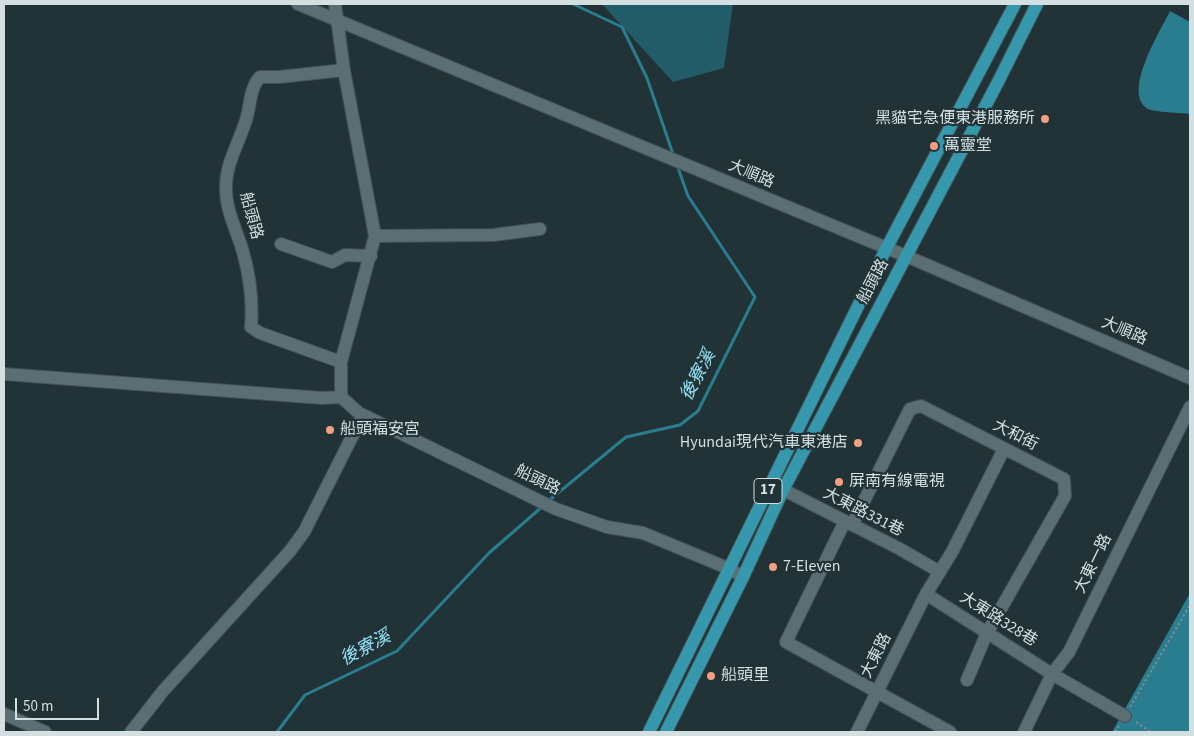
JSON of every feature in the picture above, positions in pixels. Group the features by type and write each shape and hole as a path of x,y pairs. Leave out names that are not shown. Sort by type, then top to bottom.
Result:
{"main road":[{"name":"船頭路","path":"649,732 886,249 978,71 1015,4"},
{"name":"船頭路","path":"666,732 783,490 998,82 1037,4"},
{"path":"978,71 998,82"}],"street":[{"name":"大順路","path":"298,4 906,256 1190,378"},
{"path":"4,374 322,398 341,397 341,362 375,236 344,70 335,4"},
{"name":"船頭路","path":"341,362 260,333 251,327 252,310 249,278 243,252 228,210 226,189 229,164 247,118 254,84 260,77 279,77 344,70"},
{"path":"375,236 493,235 540,230"},
{"path":"281,244 332,262 345,255 371,256"},
{"name":"船頭路","path":"341,397 358,413 556,509 607,527 643,533 730,569 742,578"},
{"name":"大和街","path":"877,692 786,642 910,409 921,406 1064,479 1065,496 987,633"},
{"name":"大東一路","path":"1024,732 1052,674 1069,652 1190,407"},
{"path":"131,732 163,691 290,551 299,538 363,415"},
{"name":"大東路","path":"857,732 926,594 952,552 1004,449"},
{"name":"大東路331巷","path":"772,484 940,572"},
{"name":"大東路328巷","path":"926,594 1052,674 1125,716"},
{"path":"968,680 987,633"},
{"path":"877,692 950,732"},
{"path":"4,714 45,732"}],"path":[{"path":"1115,732 1190,606"},
{"path":"1125,716 1151,732"}],"shaded area":[{"path":"602,4 733,4 724,68 673,82"},
{"path":"1170,11 1190,22 1190,114 1151,110 1141,101 1139,90 1145,61"},
{"path":"1190,593 1190,732 1112,732"}],"waterway":[{"name":"後寮溪","path":"573,4 622,27 647,78 673,154"},
{"name":"後寮溪","path":"547,502 626,437 680,425 698,411 755,297 688,196 677,165"},
{"name":"後寮溪","path":"277,732 305,695 397,651 489,553 543,506"}],"place":[{"name":"黑貓宅急便東港服務所","path":"1045,119"},
{"name":"萬靈堂","path":"934,146"},
{"name":"船頭福安宮","path":"330,430"},
{"name":"Hyundai現代汽車東港店","path":"858,443"},
{"name":"屏南有線電視","path":"839,482"},
{"name":"7-Eleven","path":"773,567"},
{"name":"船頭里","path":"711,676"}]}
